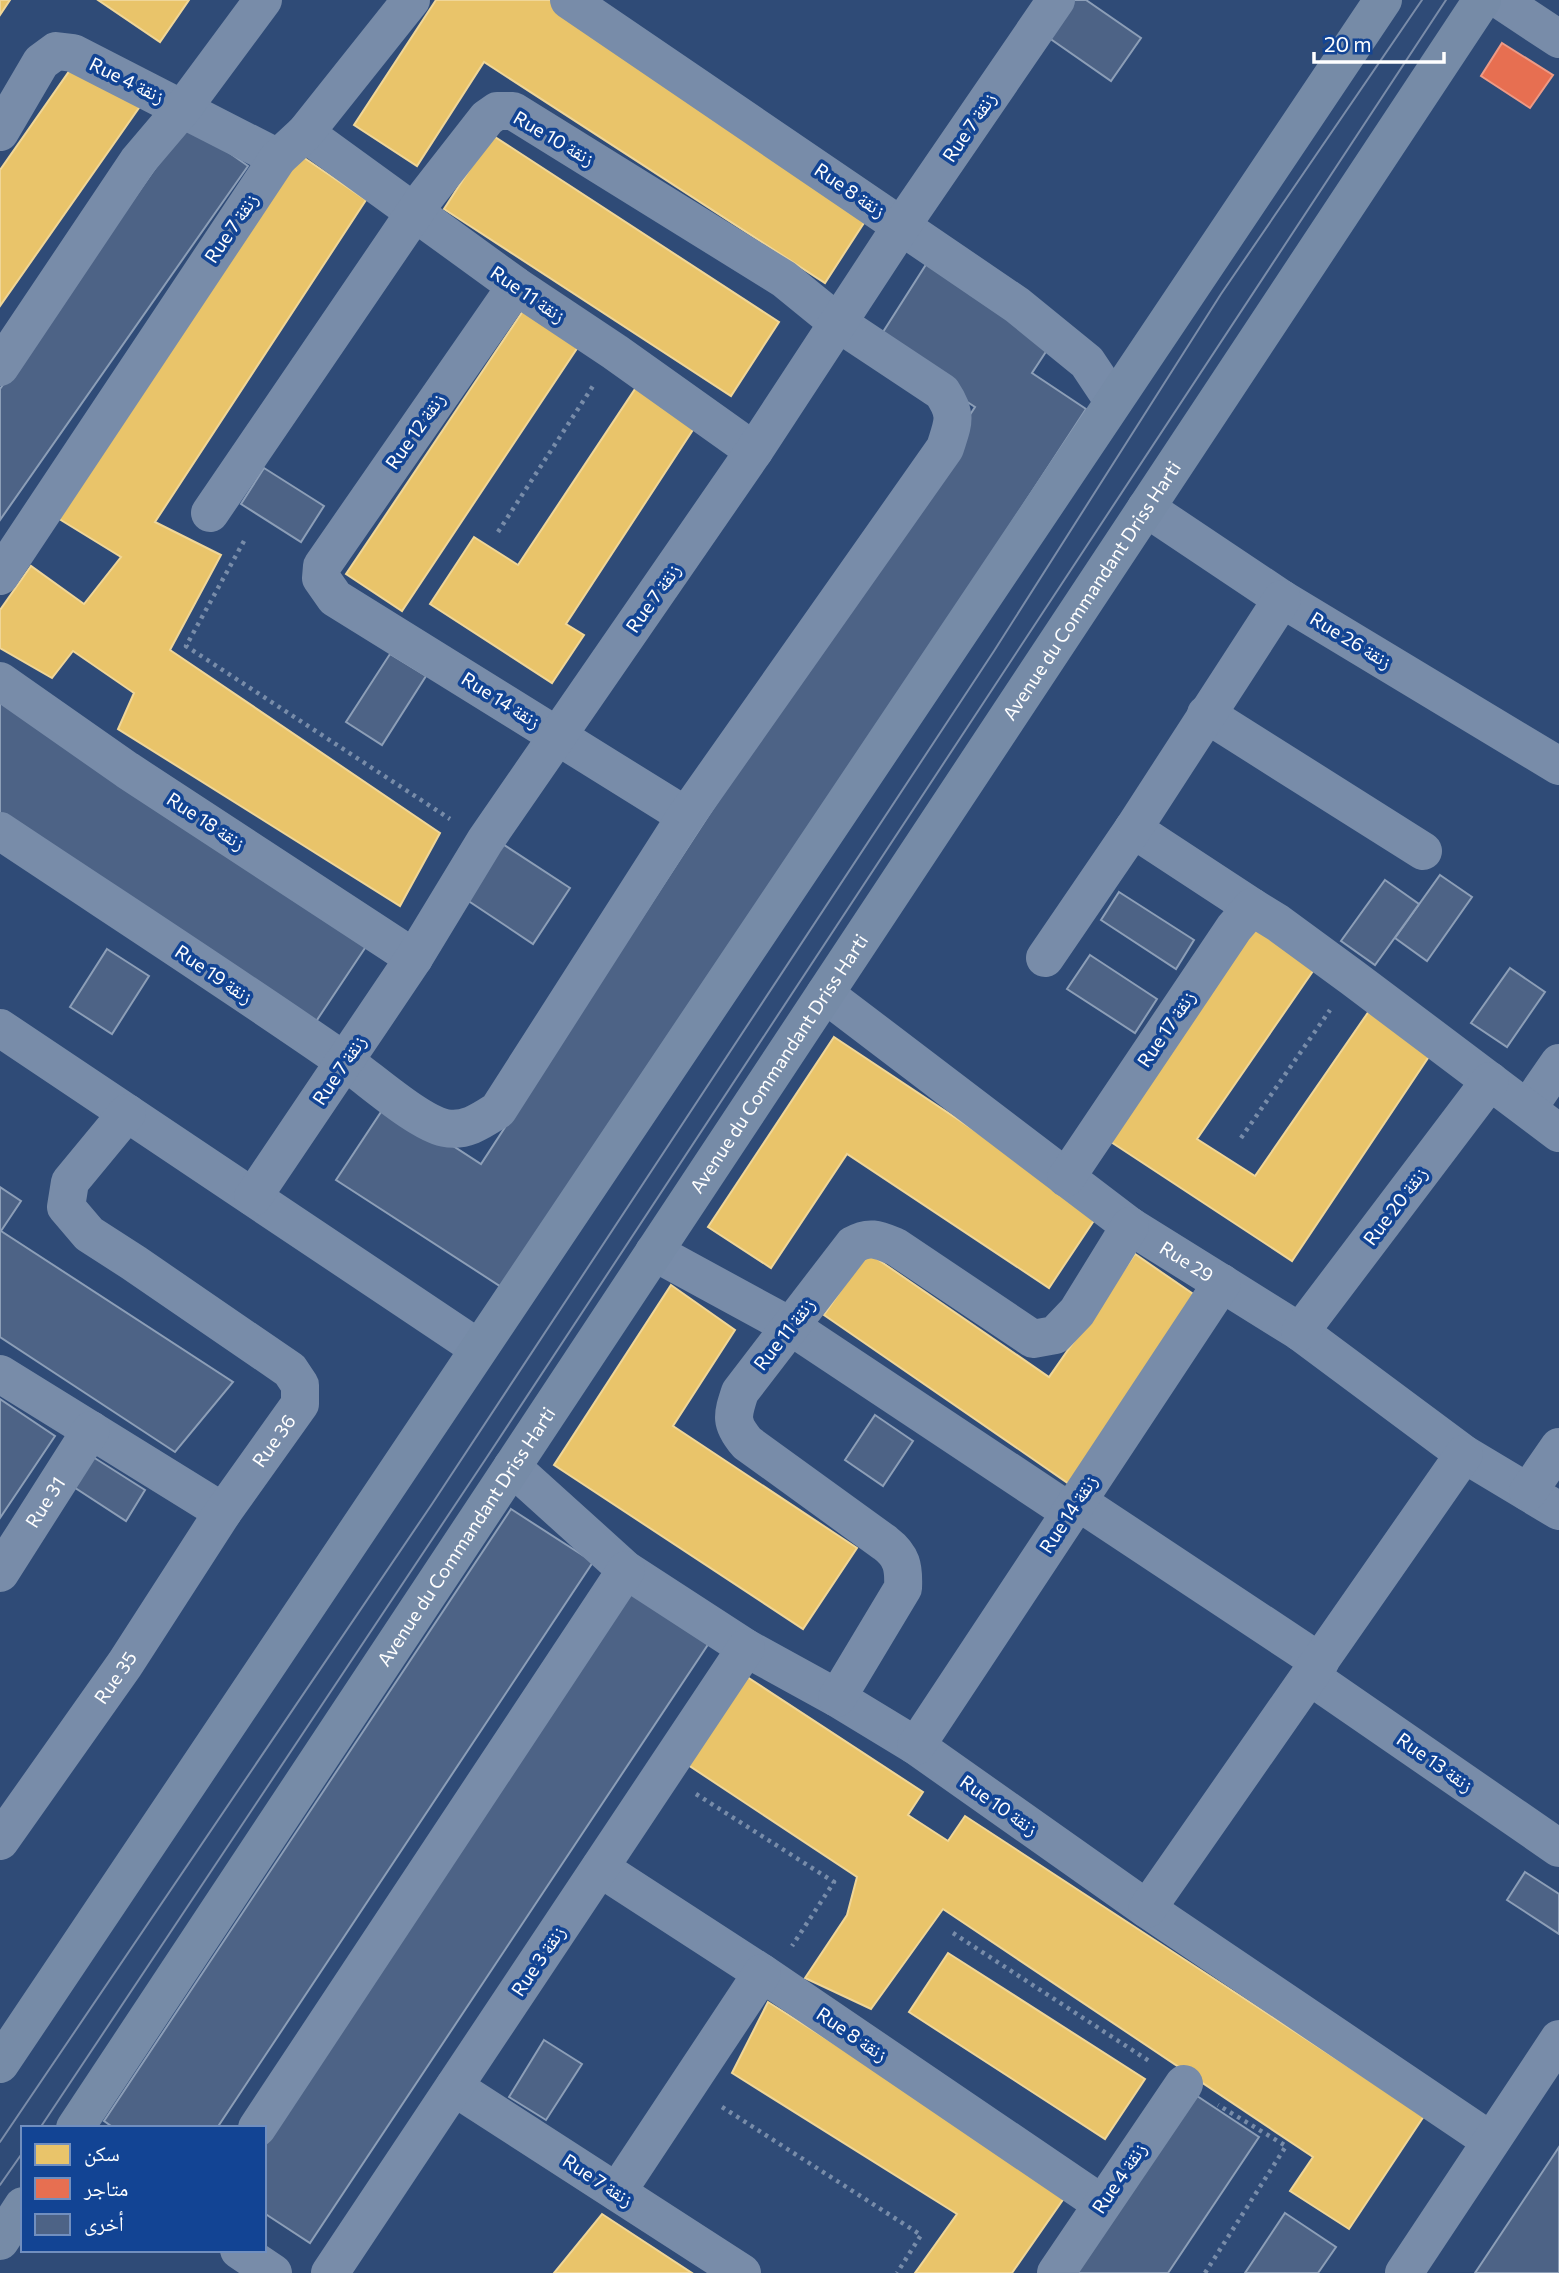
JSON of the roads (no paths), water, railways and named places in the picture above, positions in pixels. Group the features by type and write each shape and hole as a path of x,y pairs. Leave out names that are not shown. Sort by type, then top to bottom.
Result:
{"main road":[{"path":"0,2064 1383,0"},
{"name":"Avenue du Commandant Driss Harti","path":"76,2126 1482,0"},
{"path":"0,2241 21,2209"}],"street":[{"path":"0,367 138,161 183,108 263,0"},
{"name":"Rue 7 زنقة","path":"0,576 292,145 411,0"},
{"name":"Rue 8 زنقة","path":"569,0 1017,305 1087,362 1113,401"},
{"name":"Rue 7 زنقة","path":"253,1198 414,958 485,841 754,451 902,225 1056,0"},
{"path":"1500,0 1559,39"},
{"name":"Rue 4 زنقة","path":"2,126 41,62 56,51 73,53 183,108 292,145"},
{"name":"Rue 10 زنقة","path":"210,513 415,213 487,118 497,111 513,111 784,279 838,323 942,392 953,408 952,425 945,448 686,816"},
{"name":"Rue 11 زنقة","path":"292,145 415,213 754,451"},
{"name":"Rue 12 زنقة","path":"321,578 322,566 516,286"},
{"name":"Rue 26 زنقة","path":"1146,508 1282,599 1559,766"},
{"name":"Rue 14 زنقة","path":"321,578 335,598 686,816"},
{"path":"1045,958 1133,829 1282,599"},
{"name":"Rue 18 زنقة","path":"0,681 127,770 414,958"},
{"path":"1206,714 1423,851"},
{"name":"Rue 19 زنقة","path":"0,831 344,1061 425,1120 444,1128 462,1129 476,1124 498,1110 686,816"},
{"path":"1133,829 1265,915 1559,1133"},
{"name":"Rue 17 زنقة","path":"1066,1178 1234,928 1265,915"},
{"name":"Rue 29","path":"825,994 1130,1226 1300,1332 1464,1454 1544,1502"},
{"path":"4,1040 127,1112 478,1348"},
{"path":"1528,1108 1559,1063"},
{"name":"Rue 20 زنقة","path":"1300,1332 1490,1081"},
{"name":"Rue 36","path":"127,1112 71,1182 65,1207 89,1234 290,1370 300,1385 300,1404 223,1512"},
{"name":"Rue 11 زنقة","path":"837,1698 903,1588 904,1568 897,1553 891,1548 747,1443 736,1429 734,1411 740,1392 853,1245 863,1239 875,1238 895,1247 1034,1339 1055,1335 1077,1312 1130,1226"},
{"name":"Rue 13 زنقة","path":"654,1252 790,1326 1073,1506 1316,1670 1559,1848"},
{"name":"Rue 14 زنقة","path":"916,1746 1222,1283"},
{"path":"0,1374 223,1512"},
{"name":"Rue 31","path":"1,1569 91,1430"},
{"path":"1544,1502 1559,1447"},
{"path":"1147,1909 1464,1454"},
{"name":"Rue 10 زنقة","path":"512,1467 626,1570 746,1648 837,1698 916,1746 1147,1909 1491,2141"},
{"name":"Rue 35","path":"0,1841 125,1664 223,1512"},
{"path":"258,2126 626,1570"},
{"name":"Rue 3 زنقة","path":"330,2273 746,1648"},
{"name":"Rue 8 زنقة","path":"600,1868 766,1976 1102,2204"},
{"path":"617,2192 766,1976"},
{"path":"1404,2273 1559,2039"},
{"name":"Rue 4 زنقة","path":"1056,2273 1184,2084"},
{"name":"Rue 7 زنقة","path":"454,2087 742,2273"},
{"path":"242,2252 273,2273"}],"tram line":[{"path":"0,2142 432,1504 994,651 1221,294 1422,0"},
{"path":"41,2126 487,1457 1446,0"},
{"path":"0,2185 21,2155"}]}
